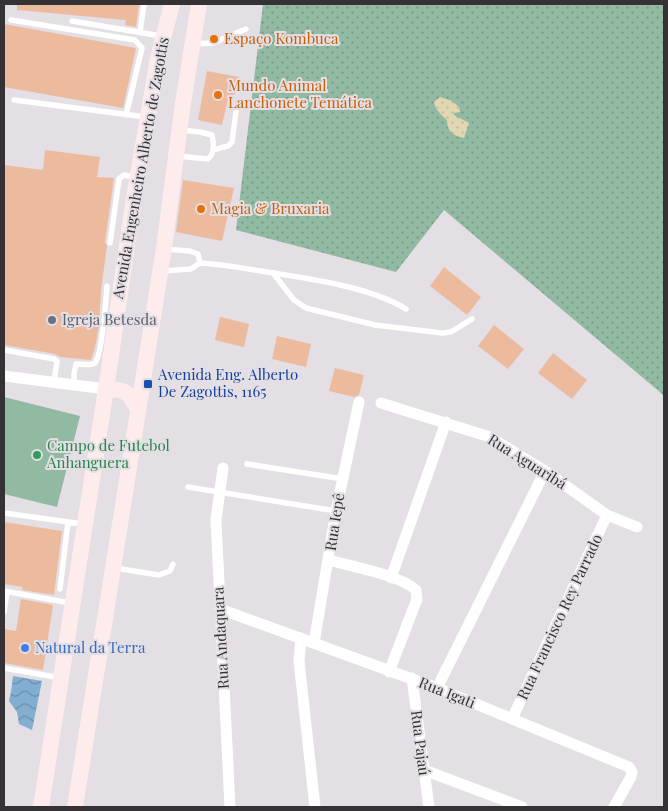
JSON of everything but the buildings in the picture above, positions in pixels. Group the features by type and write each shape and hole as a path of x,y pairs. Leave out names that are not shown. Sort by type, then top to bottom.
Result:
{"main road":[{"name":"Avenida Engenheiro Alberto de Zagottis","path":"42,807 137,178 163,37 172,4"},
{"name":"Avenida Engenheiro Alberto de Zagottis","path":"75,807 164,248 175,156 200,4"},
{"path":"106,388 126,392 131,395 138,408"}],"street":[{"path":"4,376 106,388"},
{"name":"Rua Iepê","path":"314,642 342,479 359,402"},
{"name":"Rua Aguaribá","path":"381,403 490,437 545,471 608,515 637,527"},
{"path":"391,578 446,422"},
{"name":"Rua Andaquara","path":"223,468 218,493 216,520 230,807"},
{"path":"437,688 545,471"},
{"name":"Rua Francisco Rey Parrado","path":"512,719 608,515"},
{"path":"329,560 391,578 410,585 416,590 417,599 389,672"},
{"name":"Rua Igati","path":"220,608 389,672 412,678 629,767 632,772 631,777 614,807"},
{"path":"301,638 299,662 314,807"},
{"name":"Rua Pajaú","path":"412,678 428,807"},
{"path":"424,770 522,807"}],"lane":[{"path":"140,32 144,4"},
{"path":"11,20 135,40 142,48 126,115"},
{"path":"72,21 163,37"},
{"path":"193,44 213,43 246,29"},
{"path":"14,100 148,117"},
{"path":"213,150 228,146 232,142 236,112"},
{"path":"175,156 208,159 212,156 213,150 212,136 200,132 179,130"},
{"path":"110,243 119,179 124,175 137,178"},
{"path":"164,248 190,251 198,254 200,263"},
{"path":"160,271 191,269 200,263 274,273 336,285 390,300 406,309"},
{"path":"274,273 294,300 306,308 375,325 442,333 451,332 472,319"},
{"path":"74,384 76,364 92,365 96,363 100,350 107,286"},
{"path":"4,350 58,361 54,382"},
{"path":"247,464 342,479"},
{"path":"188,487 336,511"},
{"path":"4,512 85,525"},
{"path":"60,589 68,522"},
{"path":"113,568 159,576 170,571 173,564"},
{"path":"4,612 5,592 72,604"},
{"path":"4,668 60,678"}],"green space":[{"path":"263,4 664,4 664,397 444,210 396,272 236,230"},
{"name":"Campo de Futebol Anhanguera","path":"4,397 80,416 57,507 4,494"}],"sand":[{"path":"440,97 452,101 459,107 460,112 454,113 454,115 469,123 464,138 451,132 447,120 437,109 434,102"}],"water":[{"path":"13,676 42,681 32,730 19,724 17,712 9,701"}],"place":[{"name":"Espaço Kombuca","path":"214,39"},
{"name":"Mundo Animal Lanchonete Temática","path":"218,95"},
{"name":"Magia & Bruxaria","path":"201,209"},
{"name":"Igreja Betesda","path":"52,320"},
{"name":"Avenida Eng. Alberto De Zagottis, 1165","path":"148,384"},
{"name":"Campo de Futebol Anhanguera","path":"37,455"},
{"name":"Natural da Terra","path":"25,648"}]}
